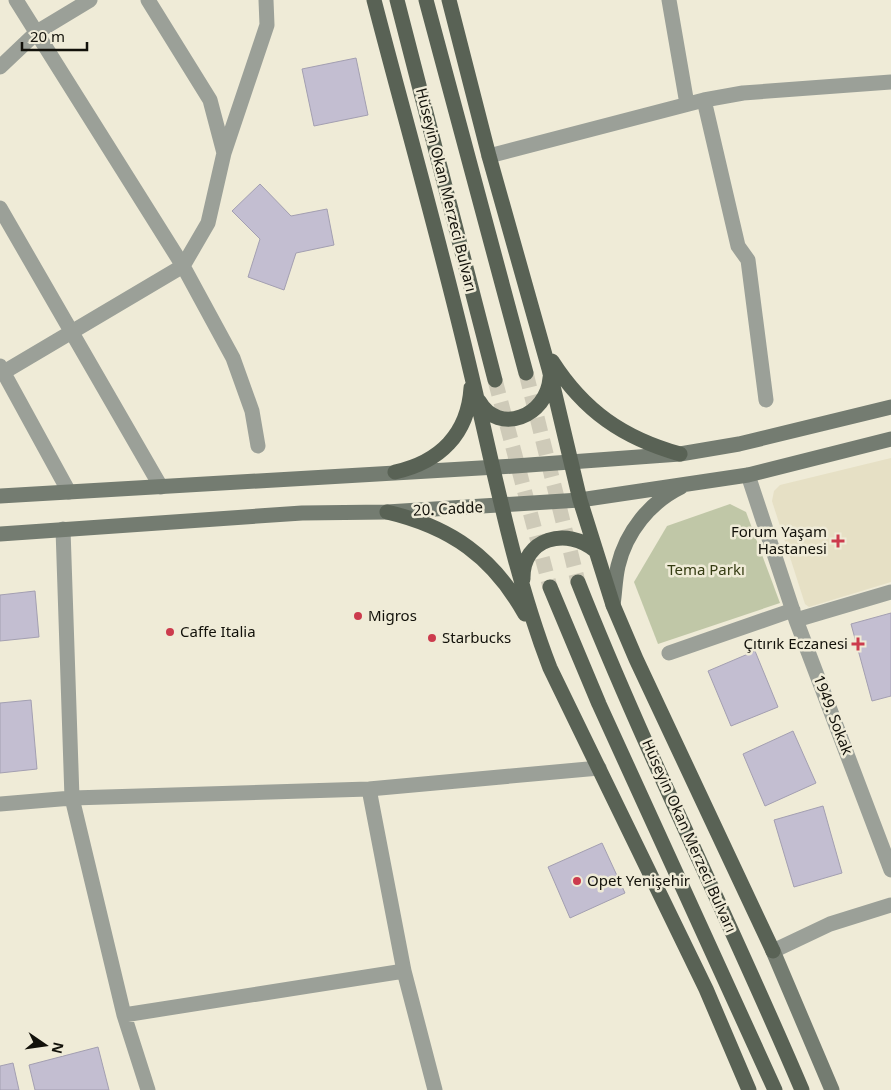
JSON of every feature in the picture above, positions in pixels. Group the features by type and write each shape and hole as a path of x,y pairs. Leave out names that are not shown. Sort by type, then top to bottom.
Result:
{"main road":[{"path":"374,0 470,367 492,467 538,636 550,668 706,989 749,1090"},
{"name":"Hüseyin Okan Merzeci Bulvarı","path":"397,0 495,380"},
{"name":"Hüseyin Okan Merzeci Bulvarı","path":"426,0 526,373"},
{"path":"449,0 489,156 549,369 580,500 613,605 636,659 773,951"},
{"path":"541,341 562,377 590,408 607,421 642,441 680,454"},
{"path":"396,472 424,463 436,456 448,446 458,432 466,417 470,401 472,384 470,367"},
{"path":"477,397 484,409 492,415 502,418 522,417 539,406 545,398 550,379 549,369"},
{"path":"387,512 406,516 444,532 480,556 498,573 512,591 538,636"},
{"path":"523,584 523,574 530,554 546,541 566,537 577,539 587,543 596,551"},
{"name":"Hüseyin Okan Merzeci Bulvarı","path":"578,582 608,656 767,1007 802,1090"},
{"name":"Hüseyin Okan Merzeci Bulvarı","path":"550,587 599,704 775,1090"}],"street":[{"path":"16,0 183,266 233,358 252,411 258,446"},
{"path":"0,67 37,32 90,0"},
{"path":"148,0 210,100 224,154"},
{"path":"69,492 2,369 73,332 183,266 208,223 224,154 267,25 266,0"},
{"path":"669,0 687,104"},
{"path":"489,156 704,100 743,93 891,82"},
{"path":"704,100 738,246 748,260 766,400"},
{"path":"0,208 73,332 160,487"},
{"path":"0,496 680,454 739,444 891,407"},
{"name":"20. Cadde","path":"0,534 302,513 387,512 580,500 748,475 891,439"},
{"name":"1949. Sokak","path":"748,475 795,615 891,870"},
{"path":"613,605 618,566 632,532 643,516 657,502 674,491 692,483"},
{"path":"63,529 72,798 124,1015 148,1090"},
{"path":"669,653 795,615 891,592"},
{"path":"0,804 72,798 369,789 599,768"},
{"path":"369,789 404,971 435,1090"},
{"path":"832,1090 773,951 830,924 891,906"},
{"path":"124,1015 404,971"}],"shaded area":[{"name":"Forum Yaşam Hastanesi","path":"891,458 891,582 809,607 805,604 772,501 774,491 780,485"}],"green space":[{"name":"Tema Parkı","path":"730,504 746,512 780,603 658,644 634,582 667,526"}],"building":[{"path":"356,58 368,115 314,126 302,69"},
{"path":"260,184 291,216 327,209 334,245 296,253 284,290 248,277 260,239 232,211"},
{"path":"35,591 39,637 0,641 0,595"},
{"path":"891,613 891,696 872,701 851,624"},
{"path":"755,651 778,707 731,726 708,671"},
{"path":"31,700 37,769 0,773 0,703"},
{"path":"793,731 816,783 765,806 743,754"},
{"path":"823,806 842,873 794,887 774,820"},
{"path":"602,843 625,893 570,918 548,867"},
{"path":"98,1047 109,1090 35,1090 29,1065"},
{"path":"13,1063 19,1090 0,1090 0,1066"}],"tunnel":[{"path":"526,373 578,582"},
{"path":"495,380 550,587"}],"place":[{"name":"Forum Yaşam Hastanesi","path":"838,541"},
{"name":"Migros","path":"358,616"},
{"name":"Caffe Italia","path":"170,632"},
{"name":"Starbucks","path":"432,638"},
{"name":"Çıtırık Eczanesi","path":"858,644"},
{"name":"Opet Yenişehir","path":"577,881"}]}
